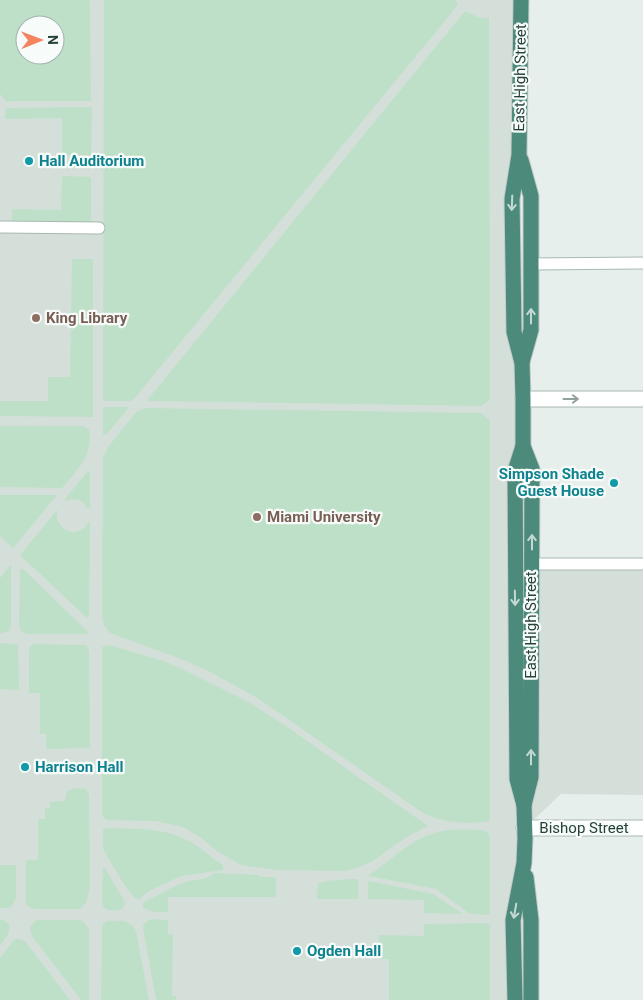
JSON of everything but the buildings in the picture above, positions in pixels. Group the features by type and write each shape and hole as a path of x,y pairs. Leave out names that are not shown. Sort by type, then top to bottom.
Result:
{"highway":[{"name":"East High Street","path":"521,0 519,155 512,200 514,332 522,363 523,446 515,471 515,564 517,779 524,805"},
{"name":"East High Street","path":"519,155 530,196 531,264 531,330 522,363"},
{"name":"East High Street","path":"523,446 532,469 531,777 524,805 524,863 531,920 531,1000"},
{"name":"East High Street","path":"514,1000 513,920 524,863"}],"street":[{"path":"522,398 643,398"},
{"name":"Bishop Street","path":"524,828 643,828"}],"lane":[{"path":"0,227 99,228"},
{"path":"531,264 643,263"},
{"path":"532,564 643,564"}],"shaded area":[{"name":"Miami University","path":"0,0 521,0 512,199 522,363 515,564 643,564 643,795 561,794 525,828 515,1000 0,1000"}],"green space":[{"path":"0,0 90,0 91,101 7,102 0,94"},
{"path":"104,0 455,0 458,5 134,399 130,401 106,401 103,398"},
{"path":"465,11 480,18 489,18 490,399 482,406 149,401 149,398"},
{"path":"92,107 91,155 62,155 62,118 5,119 6,108"},
{"path":"62,176 91,177 91,223 12,222 12,209 61,210"},
{"path":"72,259 93,259 93,417 0,416 0,401 48,401 48,377 70,377"},
{"path":"104,407 126,407 128,409 106,435 103,434"},
{"path":"145,408 481,413 490,421 489,821 455,822 423,813 256,697 181,659 110,633 104,625 102,616 103,457 108,447 136,412"},
{"path":"0,426 83,426 89,430 89,447 83,462 62,488 0,487"},
{"path":"88,471 90,472 90,508 87,508 78,500 67,501 65,499"},
{"path":"0,495 57,495 13,548 0,536"},
{"path":"58,509 57,516 59,522 68,531 80,531 90,522 89,616 87,618 20,555"},
{"path":"11,564 11,624 8,631 0,633 0,578"},
{"path":"20,569 23,569 88,634 27,634 22,632 19,626"},
{"path":"0,643 18,644 19,690 0,689"},
{"path":"34,644 87,646 89,651 90,748 46,749 46,734 40,734 40,693 29,693 29,650"},
{"path":"109,645 164,661 247,701 286,726 428,826 405,838 373,861 360,867 345,871 276,870 241,865 183,827 155,821 107,820 102,816 102,647"},
{"path":"75,788 86,789 89,795 90,886 87,901 80,909 35,909 27,906 26,902 26,860 38,860 38,819 45,819 45,808 50,808 50,802 65,801 67,791"},
{"path":"107,828 161,831 181,837 223,865 223,870 181,876 149,891 139,899 135,898 125,886 104,851 103,830"},
{"path":"446,830 482,830 488,832 490,837 489,915 470,914 436,889 369,876 408,846 426,836"},
{"path":"0,865 16,865 16,898 12,906 8,908 0,908"},
{"path":"103,867 125,902 124,907 120,910 107,910 103,906"},
{"path":"213,873 276,877 276,897 168,897 168,912 152,911 143,907 145,902 170,889 185,882 205,878"},
{"path":"356,879 358,881 358,899 317,899 318,883"},
{"path":"369,881 433,894 463,914 424,913 424,900 368,899"},
{"path":"0,919 9,924 9,931 0,945"},
{"path":"38,920 81,920 86,925 89,931 89,1000 81,1000 32,936 30,927"},
{"path":"149,920 168,920 168,934 173,934 172,996 176,996 176,1000 156,1000 143,927"},
{"path":"107,921 127,922 136,931 149,1000 101,1000 102,927"},
{"path":"486,923 490,925 490,1000 389,1000 389,959 379,959 379,935 424,936 424,924"},
{"path":"14,940 25,941 70,1000 0,1000 0,958"}],"place":[{"name":"Hall Auditorium","path":"29,161"},
{"name":"King Library","path":"36,318"},
{"name":"Simpson Shade Guest House","path":"614,483"},
{"name":"Miami University","path":"257,517"},
{"name":"Harrison Hall","path":"25,767"},
{"name":"Ogden Hall","path":"297,951"}]}
